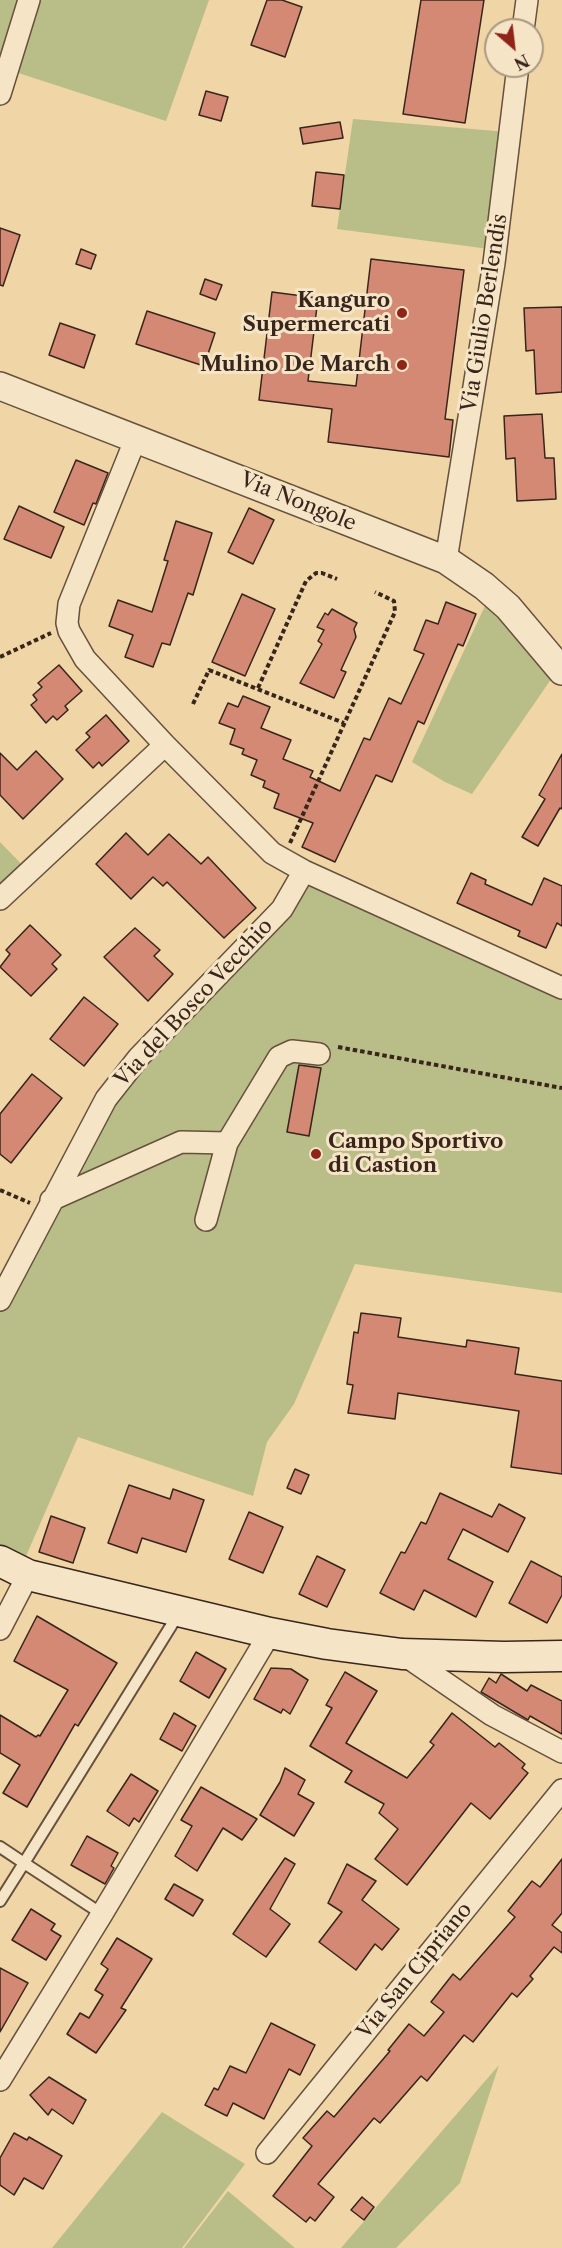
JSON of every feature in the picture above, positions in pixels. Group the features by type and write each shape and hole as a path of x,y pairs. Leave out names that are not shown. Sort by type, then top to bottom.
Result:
{"main road":[{"path":"0,1561 28,1575 270,1633 327,1644 402,1654 562,1656"}],"street":[{"path":"0,94 29,0"},
{"path":"525,18 527,0"},
{"name":"Via Giulio Berlendis","path":"446,560 494,263 517,78"},
{"name":"Via Nongole","path":"0,386 446,560 484,586 507,607 562,671"},
{"path":"136,438 69,604 68,623 73,639 85,658 165,745 272,853 282,860 562,988"},
{"path":"0,899 165,745"},
{"name":"Via del Bosco Vecchio","path":"0,1300 48,1205 117,1083 139,1057 282,909 304,871"},
{"path":"206,1220 227,1143 279,1057 292,1051 319,1054"},
{"path":"48,1205 182,1142 227,1143"},
{"path":"0,1629 28,1575"},
{"path":"0,2080 270,1633"},
{"path":"402,1654 492,1715 562,1752"},
{"name":"Via San Cipriano","path":"267,2153 562,1790"}],"lane":[{"path":"0,1901 181,1611"},
{"path":"0,1847 102,1914"}],"path":[{"path":"258,688 306,581 316,573 337,579"},
{"path":"282,860 395,612 394,602 375,592"},
{"path":"0,657 44,638 68,623"},
{"path":"194,704 209,670 344,723"},
{"path":"319,1054 320,1044 562,1088"},
{"path":"0,1190 48,1205"}],"green space":[{"path":"0,0 209,0 166,121 0,67"},
{"path":"353,119 508,132 497,250 337,229"},
{"path":"492,591 556,672 472,794 445,782 412,762"},
{"path":"0,842 32,875 0,902"},
{"name":"Campo Sportivo di Castion","path":"312,882 562,983 562,1293 355,1264 294,1404 267,1442 253,1496 78,1437 16,1579 0,1571 0,1289 104,1097 282,909"},
{"path":"499,2065 460,2183 396,2248 341,2248"},
{"path":"162,2112 245,2164 182,2248 52,2248"},
{"path":"228,2191 295,2248 184,2248"}],"building":[{"path":"267,0 282,0 302,7 285,57 251,45"},
{"path":"421,0 484,0 465,123 403,114"},
{"path":"206,91 228,97 221,121 199,115"},
{"path":"340,122 343,138 303,144 300,128"},
{"path":"316,172 344,175 340,209 312,206"},
{"path":"0,228 20,235 3,286 0,285"},
{"path":"81,249 96,255 91,269 76,264"},
{"path":"371,259 464,270 445,419 453,420 449,457 328,442 332,409 259,400 272,292 318,298 308,381 356,386"},
{"path":"205,279 222,285 216,300 200,294"},
{"path":"562,307 562,392 536,394 534,350 526,351 524,308"},
{"path":"147,311 215,333 204,366 136,344"},
{"path":"60,323 95,335 84,368 49,355"},
{"path":"542,414 545,458 554,458 556,499 517,501 515,458 506,459 504,416"},
{"path":"76,460 108,473 96,504 93,503 84,525 54,512"},
{"path":"19,506 64,527 51,558 4,539"},
{"path":"249,508 274,520 253,564 228,552"},
{"path":"176,521 212,533 193,595 188,593 170,645 162,643 153,667 125,657 133,635 109,626 118,600 152,612 168,561 164,560"},
{"path":"242,594 275,609 245,676 212,662"},
{"path":"446,602 476,614 463,646 458,644 424,724 418,721 392,782 376,775 335,862 302,847 313,823 274,808 279,794 263,787 265,781 251,775 257,760 242,754 244,749 230,744 235,729 219,723 228,703 238,707 243,696 270,707 261,728 291,740 283,759 313,771 310,777 340,791 364,738 370,740 389,698 401,704 424,654 414,650 426,620 438,624"},
{"path":"332,609 357,623 354,629 356,637 341,670 346,672 334,698 300,683 322,644 318,641 324,630 317,627 325,613 328,615"},
{"path":"59,665 82,691 65,706 68,710 57,720 53,716 46,723 31,705 37,700 33,695 42,687 38,683"},
{"path":"106,715 129,741 102,766 99,762 93,768 76,750 90,737 86,733"},
{"path":"36,751 63,779 23,819 0,795 0,753 17,770"},
{"path":"562,754 562,809 560,808 538,846 522,837 545,799 539,795"},
{"path":"126,833 148,855 169,834 201,864 208,857 256,908 224,938 167,882 163,886 153,877 131,899 96,864"},
{"path":"471,873 486,880 485,884 532,905 544,878 562,886 562,926 557,923 546,948 518,936 520,931 457,903"},
{"path":"30,925 61,955 52,964 57,969 31,996 0,967 10,954 6,950"},
{"path":"135,928 160,950 154,956 173,974 148,1001 104,957"},
{"path":"84,997 118,1024 84,1066 50,1039"},
{"path":"299,1065 321,1068 309,1136 287,1132"},
{"path":"32,1074 62,1098 11,1163 0,1154 0,1114"},
{"path":"361,1313 401,1318 398,1337 466,1347 467,1340 519,1348 515,1374 562,1381 562,1474 511,1467 519,1411 398,1393 395,1419 348,1413 353,1385 347,1384 354,1332 358,1333"},
{"path":"295,1469 309,1475 301,1494 287,1488"},
{"path":"129,1485 170,1499 173,1489 204,1500 186,1552 142,1538 137,1553 108,1543"},
{"path":"440,1493 492,1517 499,1504 525,1518 508,1552 463,1529 448,1559 493,1582 476,1617 424,1590 414,1610 380,1593 401,1552 405,1553 421,1522 426,1524"},
{"path":"249,1512 283,1527 263,1573 229,1559"},
{"path":"51,1516 85,1528 73,1563 39,1552"},
{"path":"317,1556 345,1570 327,1607 299,1594"},
{"path":"531,1561 562,1577 562,1595 547,1623 509,1603"},
{"path":"37,1616 117,1663 78,1726 75,1724 27,1807 3,1793 20,1765 0,1753 0,1715 36,1737 40,1736 68,1690 14,1661"},
{"path":"196,1652 226,1669 209,1698 180,1681"},
{"path":"271,1668 291,1669 308,1680 290,1714 283,1709 281,1713 254,1699"},
{"path":"345,1672 377,1691 346,1743 407,1778 434,1745 430,1742 452,1713 495,1747 499,1743 525,1764 522,1768 528,1773 490,1819 471,1803 407,1885 375,1859 398,1829 379,1813 384,1804 345,1782 352,1771 310,1746 332,1708 326,1705"},
{"path":"501,1674 527,1691 531,1685 562,1701 562,1734 530,1716 528,1720 481,1692 489,1678 496,1683"},
{"path":"174,1713 196,1726 182,1751 160,1739"},
{"path":"285,1768 305,1780 298,1794 314,1803 294,1836 260,1815 280,1782"},
{"path":"131,1774 158,1791 139,1822 134,1818 129,1826 107,1811"},
{"path":"201,1787 257,1819 242,1840 223,1828 197,1871 175,1856 192,1826 181,1820"},
{"path":"87,1836 118,1853 111,1866 114,1868 105,1884 71,1865"},
{"path":"285,1858 295,1864 270,1909 290,1924 266,1957 233,1934"},
{"path":"562,1859 562,1913 552,1925 562,1933 562,1953 554,1947 530,1976 533,1979 517,1997 512,1993 473,2042 464,2035 427,2081 421,2076 380,2123 374,2118 318,2184 334,2197 315,2221 310,2217 306,2222 273,2196 312,2146 303,2138 327,2111 334,2117 390,2051 388,2050 409,2024 424,2036 444,2012 431,2002 453,1974 460,1980 515,1917 508,1911 532,1881 540,1887"},
{"path":"347,1864 376,1881 362,1900 399,1929 382,1950 375,1944 356,1970 319,1942 342,1912 328,1903"},
{"path":"174,1884 203,1900 193,1916 165,1899"},
{"path":"31,1909 55,1924 51,1930 61,1936 46,1960 12,1940"},
{"path":"117,1938 152,1959 121,2008 126,2010 96,2053 67,2034 80,2013 89,2018 103,1995 95,1990 108,1969 101,1964"},
{"path":"0,1968 28,1983 0,2032"},
{"path":"271,2023 315,2045 300,2075 289,2069 264,2119 233,2103 227,2116 205,2105 214,2088 218,2090 230,2066 246,2073"},
{"path":"49,2077 86,2100 73,2124 52,2109 48,2115 30,2095"},
{"path":"14,2133 27,2140 29,2137 62,2156 43,2189 24,2178 14,2195 0,2185 0,2158"},
{"path":"362,2197 374,2207 364,2220 351,2210"}],"place":[{"name":"Kanguro Supermercati","path":"402,313"},
{"name":"Mulino De March","path":"402,365"},
{"name":"Campo Sportivo di Castion","path":"316,1154"}]}
